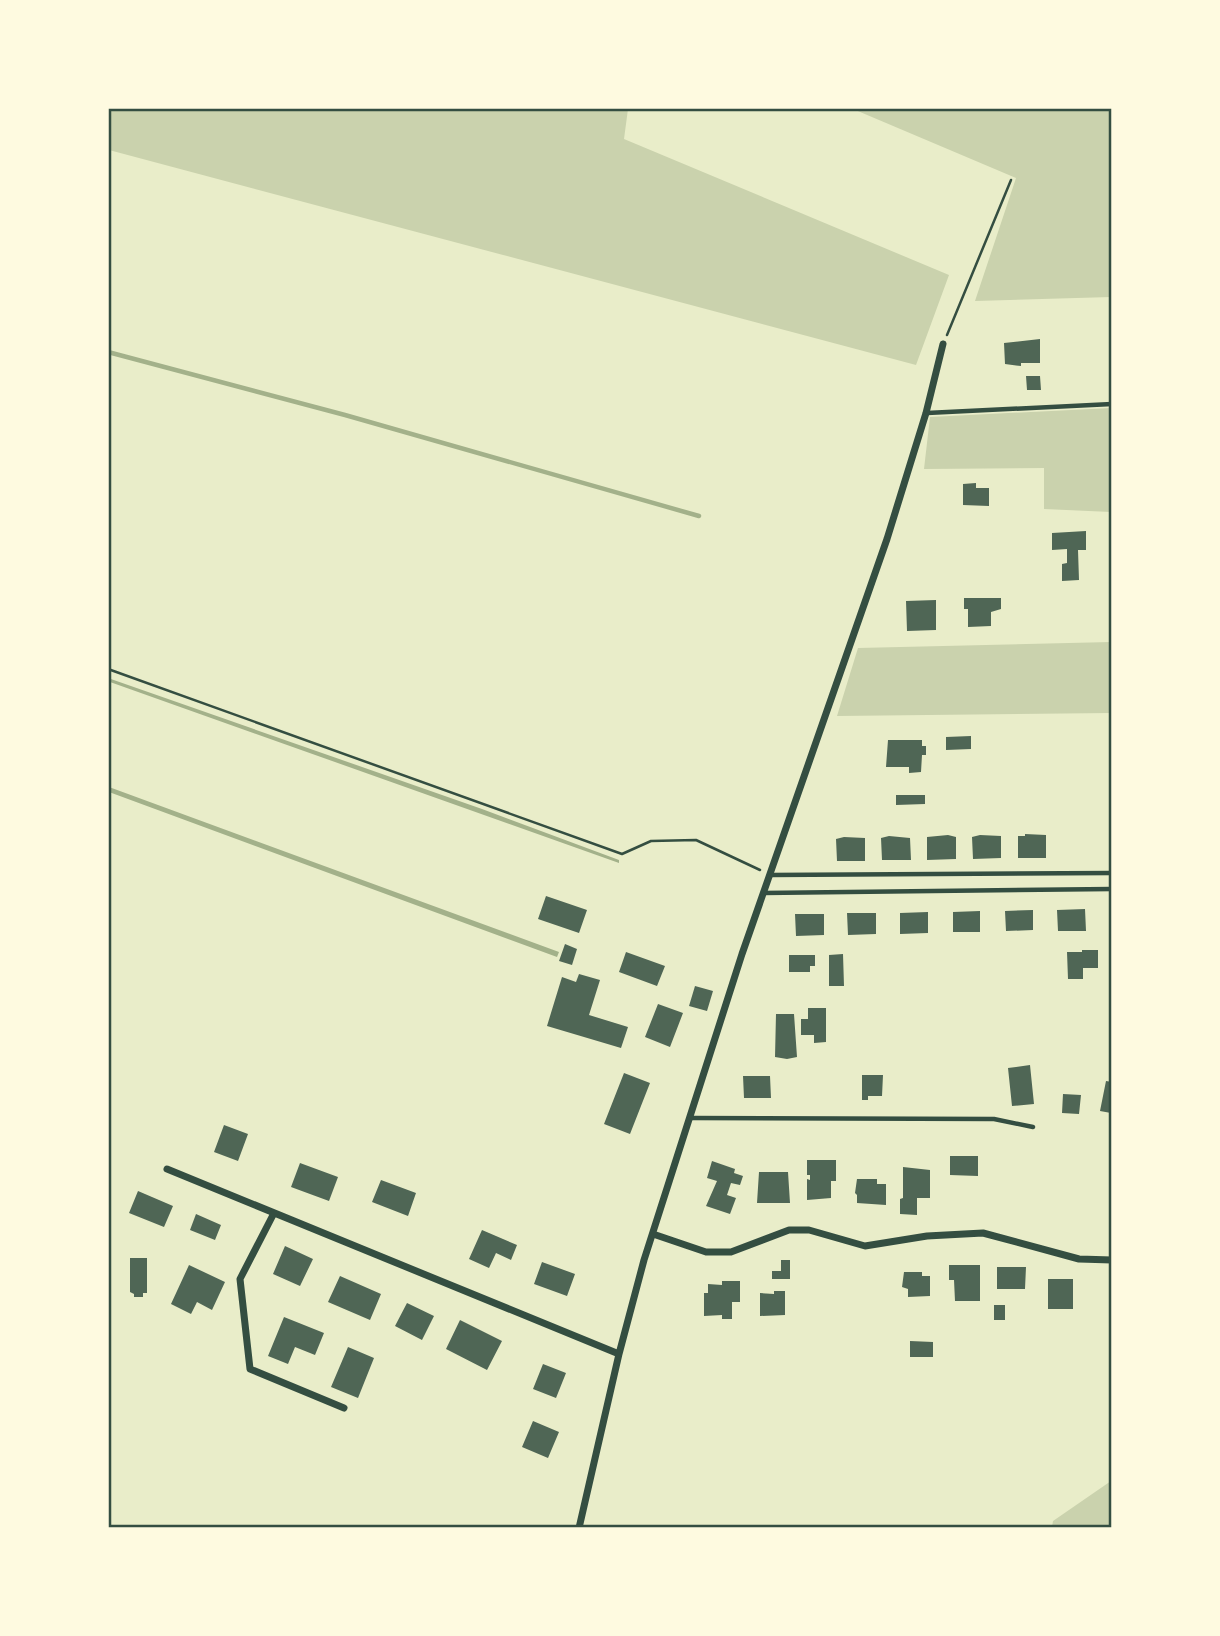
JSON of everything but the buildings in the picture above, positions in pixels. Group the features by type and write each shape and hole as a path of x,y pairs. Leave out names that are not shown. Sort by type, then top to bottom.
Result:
{"street":[{"path":"579,1528 619,1354 653,1234 763,893 887,539 926,413 943,344"},
{"path":"167,1169 619,1354"},
{"path":"274,1213 240,1279 250,1369 344,1408"},
{"path":"653,1234 706,1252 732,1252 789,1230 809,1230 865,1246 927,1236 983,1233 1080,1259 1111,1260"}],"lane":[{"path":"926,413 1111,404"},
{"path":"769,876 1111,873"},
{"path":"763,893 1111,889"},
{"path":"692,1118 993,1119 1033,1127"}],"path":[{"path":"943,344 1011,180"},
{"path":"108,669 622,854 651,841 696,840 749,863 769,876"}],"shaded area":[{"path":"108,109 628,109 624,139 949,275 916,365 109,150"},
{"path":"853,109 1111,109 1111,297 975,301 1016,178"},
{"path":"1111,408 1111,512 1044,509 1044,468 924,469 930,417"},
{"path":"1111,642 1111,713 837,716 858,648"},
{"path":"108,678 482,809 619,860 619,863 110,682"},
{"path":"109,787 559,952 557,957 109,792"},
{"path":"1111,1481 1111,1527 1052,1527 1053,1521"}],"waterway":[{"path":"108,352 345,415 699,516"}]}
